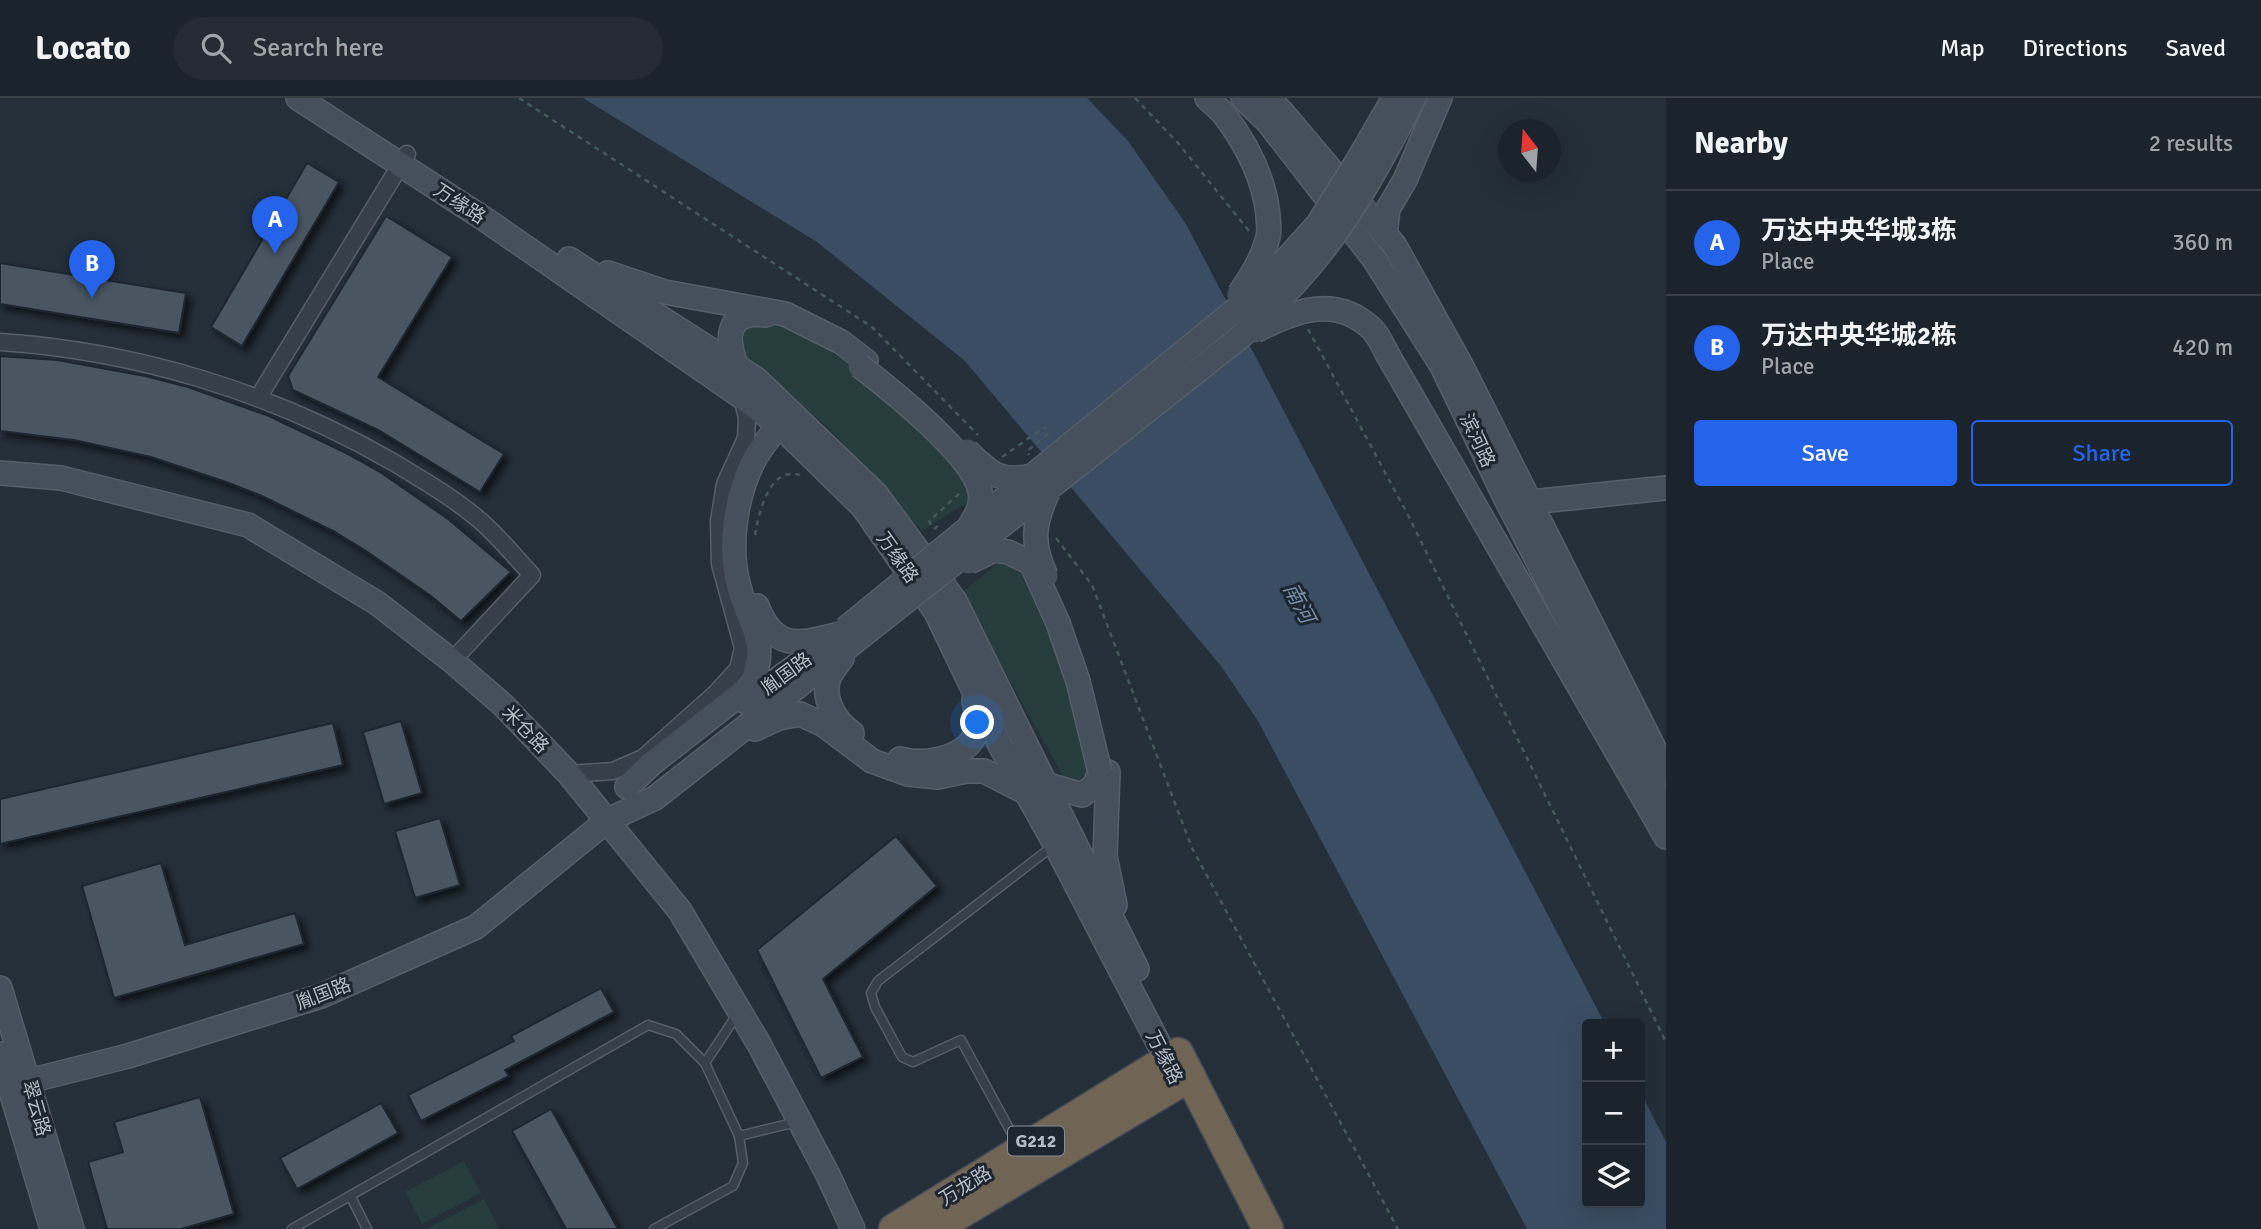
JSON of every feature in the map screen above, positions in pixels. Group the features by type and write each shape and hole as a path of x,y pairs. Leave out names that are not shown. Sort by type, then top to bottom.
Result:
{"highway":[{"name":"万龙路","path":"894,1229 1021,1150 1179,1069"},
{"name":"万龙路","path":"934,1229 1179,1069"},
{"name":"万缘路","path":"1179,1069 1253,1229"},
{"name":"万缘路","path":"1179,1069 1268,1229"}],"street":[{"name":"万缘路","path":"298,98 553,249 756,379 863,507 936,612 1002,747 1036,789 1123,939 1179,1069"},
{"name":"万缘路","path":"321,98 497,227 742,397 791,424 876,494 955,601 1036,789 1055,844 1179,1069"},
{"name":"滨河路","path":"1243,98 1268,122 1374,259 1443,366 1505,497 1666,812"},
{"name":"滨河路","path":"1268,98 1282,111 1395,246 1461,365 1666,772"},
{"path":"972,686 977,724 974,737 966,747 944,758 910,762 877,752 840,725 829,702 828,680 844,640 967,530 1041,482 1256,293 1318,224 1394,98"},
{"path":"844,640 1041,482 1239,338 1298,280 1333,236 1368,181 1414,98"},
{"path":"1385,235 1388,209 1405,180 1440,98"},
{"path":"1202,338 1256,270 1269,234 1266,202 1254,162 1241,137 1215,106"},
{"path":"258,398 404,159"},
{"path":"553,249 625,281 665,292 786,313 841,342 911,405 973,471 981,493 978,511 967,530"},
{"path":"1239,338 1275,320 1306,309 1330,309 1350,314 1373,330 1666,837"},
{"path":"737,367 729,347 729,332 738,321 752,314 776,316 863,363 1000,478 1041,482"},
{"path":"0,342 53,346 130,360 213,382 258,398 370,449 478,518 532,575 452,661"},
{"path":"569,774 613,771 643,758 716,693 738,669 743,648 720,564 719,521 725,484 746,438 747,418 742,397"},
{"path":"791,424 761,475 747,512 744,539 747,580 764,622 782,639 802,643 844,640 972,559 994,550 1008,552 1031,563 1058,623 1104,772"},
{"path":"626,787 651,764 752,685 758,668 760,644 738,586 734,542 736,516 752,463 791,424"},
{"name":"米仓路","path":"0,473 61,478 248,525 377,603 452,661 503,705 569,774 680,911 740,1011 800,1122 853,1229"},
{"path":"1041,482 1036,518 1039,560 1080,648 1104,772 1105,856 1123,939"},
{"path":"1531,502 1666,488"},
{"name":"胤国路","path":"607,820 626,787 844,640"},
{"name":"胤国路","path":"13,1083 128,1056 321,996 476,927 607,820 655,798 844,640"},
{"path":"655,798 762,724 800,714 824,725 872,761 908,774 938,777 966,771 984,771 1036,789 1082,795 1094,786 1104,772"},
{"name":"翠云路","path":"0,988 13,1083 52,1229"},
{"name":"翠云路","path":"0,1054 72,1229"}],"lane":[{"path":"1021,1150 961,1040 913,1062 902,1056 870,993 877,981 1055,844"},
{"path":"705,1063 740,1011"},
{"path":"292,1229 648,1025 676,1034 705,1063 738,1136 743,1163 733,1186 654,1229"},
{"path":"738,1136 800,1122"},
{"path":"351,1197 367,1229"}],"path":[{"path":"519,98 872,327 981,439"},
{"path":"1135,98 1178,144 1252,236"},
{"path":"1307,327 1409,516 1666,1042"},
{"path":"753,544 762,502 772,486 781,478 797,474 812,480"},
{"path":"1053,533 1092,585 1192,848 1398,1229"}],"green space":[{"path":"757,318 785,325 844,360 909,413 959,468 973,499 922,531 830,429 743,357 741,327"},
{"path":"1000,562 1021,573 1060,659 1088,756 1088,772 1078,781 1064,778 961,593"},
{"path":"464,1161 481,1193 422,1224 405,1192"},
{"path":"484,1199 499,1229 426,1229"}],"water":[{"name":"南河","path":"583,98 1087,98 1128,141 1186,224 1602,1019 1582,1019 1582,1208 1645,1208 1645,1101 1666,1142 1666,1229 1527,1229 1258,721 1221,666 965,361 817,242"}],"building":[{"path":"307,163 339,182 242,346 211,327"},
{"path":"386,216 452,257 378,377 504,454 480,492 378,430 293,390 288,376"},
{"path":"0,263 186,293 179,333 0,304"},
{"path":"0,356 57,360 145,376 188,387 269,416 380,472 448,519 511,572 461,621 431,596 366,551 333,531 262,496 151,457 74,440 0,431"},
{"path":"401,721 422,793 384,804 363,732"},
{"path":"333,723 343,765 0,844 0,799"},
{"path":"440,818 460,885 415,898 395,831"},
{"path":"896,836 937,886 823,979 863,1057 821,1078 757,950"},
{"path":"161,863 185,945 295,913 304,944 114,998 82,886"},
{"path":"601,988 614,1012 505,1070 509,1076 421,1121 408,1095 514,1041 511,1036"},
{"path":"200,1097 234,1214 181,1229 107,1229 88,1162 123,1152 114,1122"},
{"path":"381,1103 398,1133 297,1189 280,1158"},
{"path":"551,1109 618,1229 566,1229 512,1131"}],"place":[{"name":"万达中央华城3栋","path":"275,254"},
{"name":"万达中央华城2栋","path":"92,298"}]}
